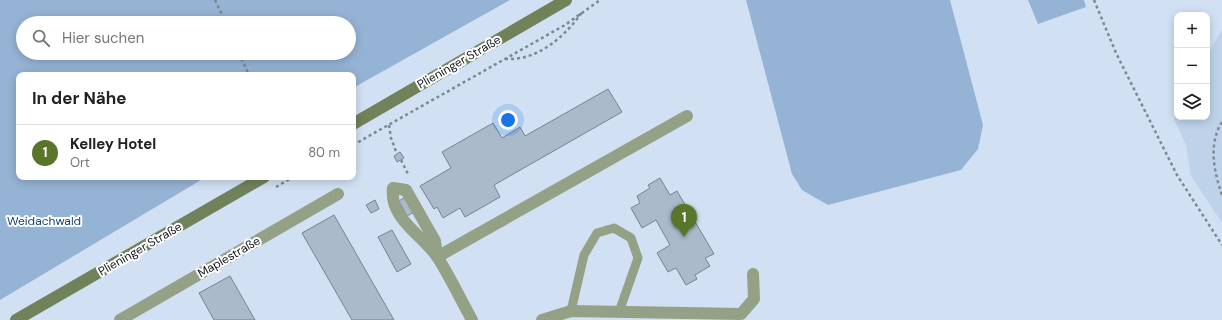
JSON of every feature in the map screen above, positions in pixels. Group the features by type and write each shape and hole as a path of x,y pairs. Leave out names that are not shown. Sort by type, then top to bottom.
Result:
{"main road":[{"name":"Plieninger Straße","path":"356,122 566,0"},
{"name":"Plieninger Straße","path":"16,320 259,180"}],"street":[{"path":"437,257 687,116"},
{"path":"437,257 435,241 406,190 393,188 391,199 407,226 437,257 472,320"},
{"name":"Maplestraße","path":"120,320 338,194"},
{"path":"542,320 571,311 740,314 754,299 753,274"}],"lane":[{"path":"571,311 584,255 597,233 614,228 631,238 638,258 619,312"}],"path":[{"path":"215,0 223,16"},
{"path":"356,142 564,24 600,0"},
{"path":"1094,0 1116,53 1177,175 1222,245"},
{"path":"504,59 515,60 532,54 560,38 571,28 584,10"},
{"path":"242,60 248,72"},
{"path":"1222,122 1213,146 1214,166 1222,195"},
{"path":"389,125 391,138 397,154"}],"shaded area":[{"path":"1222,29 1222,223 1191,176 1186,145 1174,120 1210,120 1210,51"}],"green space":[{"name":"Weidachwald","path":"0,0 510,0 356,86 356,72 16,72 16,180 201,180 0,300"},
{"path":"746,0 950,0 983,125 978,149 961,170 828,205 802,190 792,174"},
{"path":"1028,0 1084,0 1086,7 1038,24"}],"building":[{"path":"608,89 622,112 494,185 500,197 465,217 460,208 443,218 437,207 434,209 420,186 451,168 442,152 493,123 502,138 520,127 525,136"},
{"path":"400,152 404,158 397,162 394,156"},
{"path":"660,178 670,195 677,191 714,254 705,258 710,266 695,275 697,279 686,285 676,268 668,272 657,253 670,245 656,220 642,228 631,208 640,203 637,196 650,188 648,185"},
{"path":"405,197 414,212 407,216 399,201"},
{"path":"375,200 379,209 371,213 366,205"},
{"path":"334,215 394,320 352,320 302,233"},
{"path":"392,230 411,264 397,272 378,237"},
{"path":"230,276 255,320 214,320 199,293"}],"place":[{"name":"Kelley Hotel","path":"684,237"}]}
